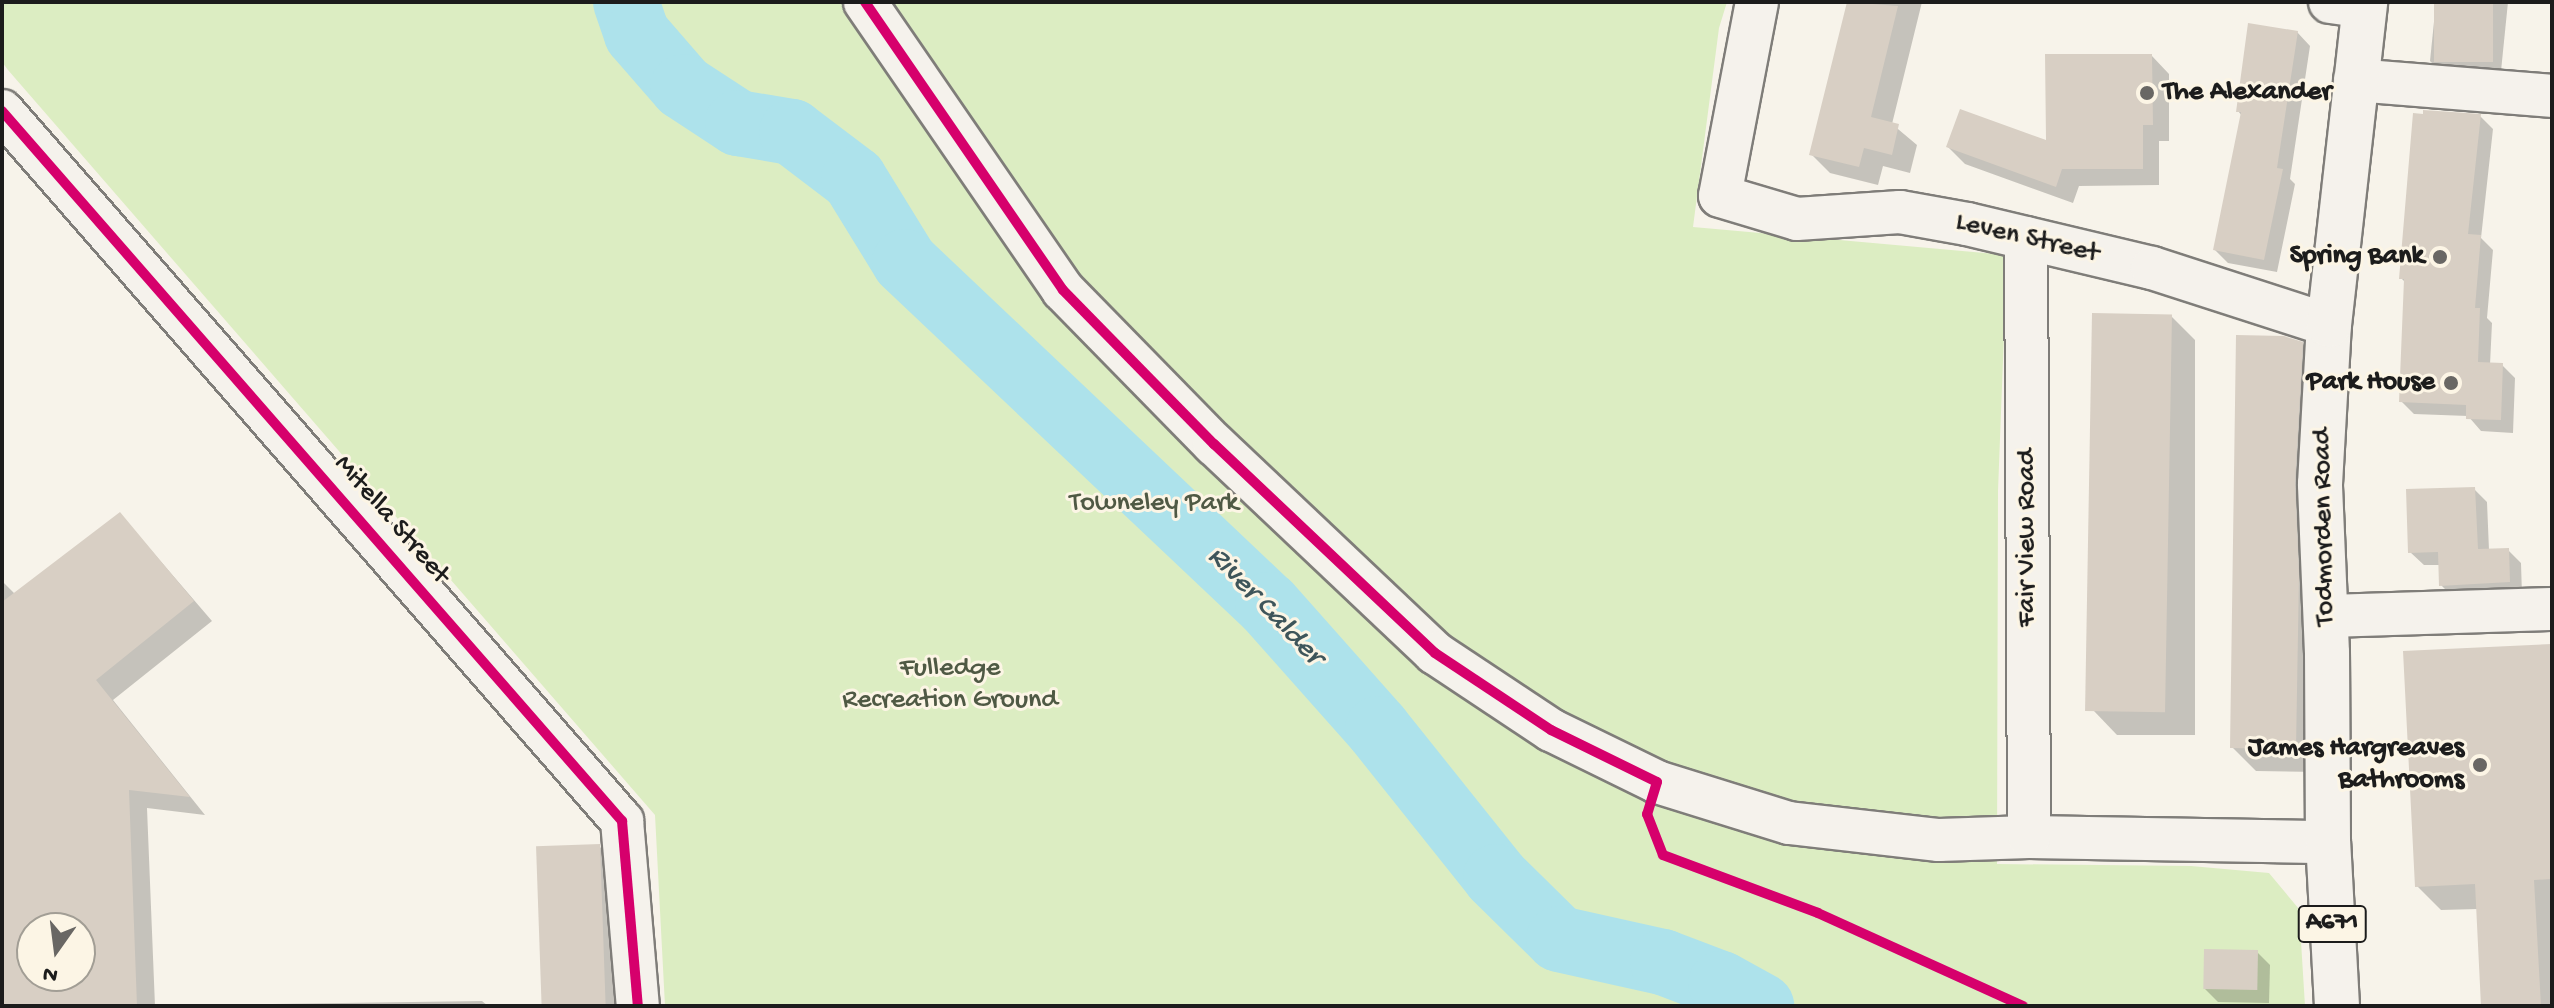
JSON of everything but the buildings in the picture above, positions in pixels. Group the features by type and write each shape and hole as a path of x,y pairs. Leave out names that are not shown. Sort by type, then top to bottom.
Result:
{"highway":[{"name":"Todmorden Road","path":"2337,1006 2328,842 2326,616 2320,484 2329,325 2355,80 2353,4"}],"street":[{"path":"865,2 1063,290 1214,444 1435,653 1551,730 1657,782 1789,823 1939,840 2029,837 2328,842"},
{"name":"Leven Street","path":"1757,2 1720,196 1797,219 1900,212 2026,238 2152,268 2329,325"},
{"path":"2355,80 2552,96"},
{"name":"Mitella Street","path":"2,111 622,821 638,1006"},
{"name":"Fair View Road","path":"2026,238 2029,837"},
{"path":"2326,616 2552,609"}],"green space":[{"name":"Towneley Park","path":"2,2 1727,2 1719,28 1693,227 2007,255 1998,491 1997,864 2191,866 2269,873 2299,909 2305,1006 665,1006 655,815 8,70 2,62"}],"waterway":[{"name":"River Calder","path":"626,2 637,34 683,87 738,123 792,132 854,179 905,262 1268,605 1378,729 1496,877 1559,939 1663,962 1721,984 1761,1006"}],"cycle path":[{"path":"865,2 1063,290 1214,444 1435,653 1551,730 1657,782 1647,814 1663,855 1818,913 2023,1006"},
{"path":"2,111 622,821 638,1006"}],"place":[{"name":"The Alexander","path":"2147,93"},
{"name":"Spring Bank","path":"2440,257"},
{"name":"Park House","path":"2451,383"},
{"name":"James Hargreaves Bathrooms","path":"2480,765"}],"park label":[{"name":"Fulledge Recreation Ground","path":"950,685"}]}
